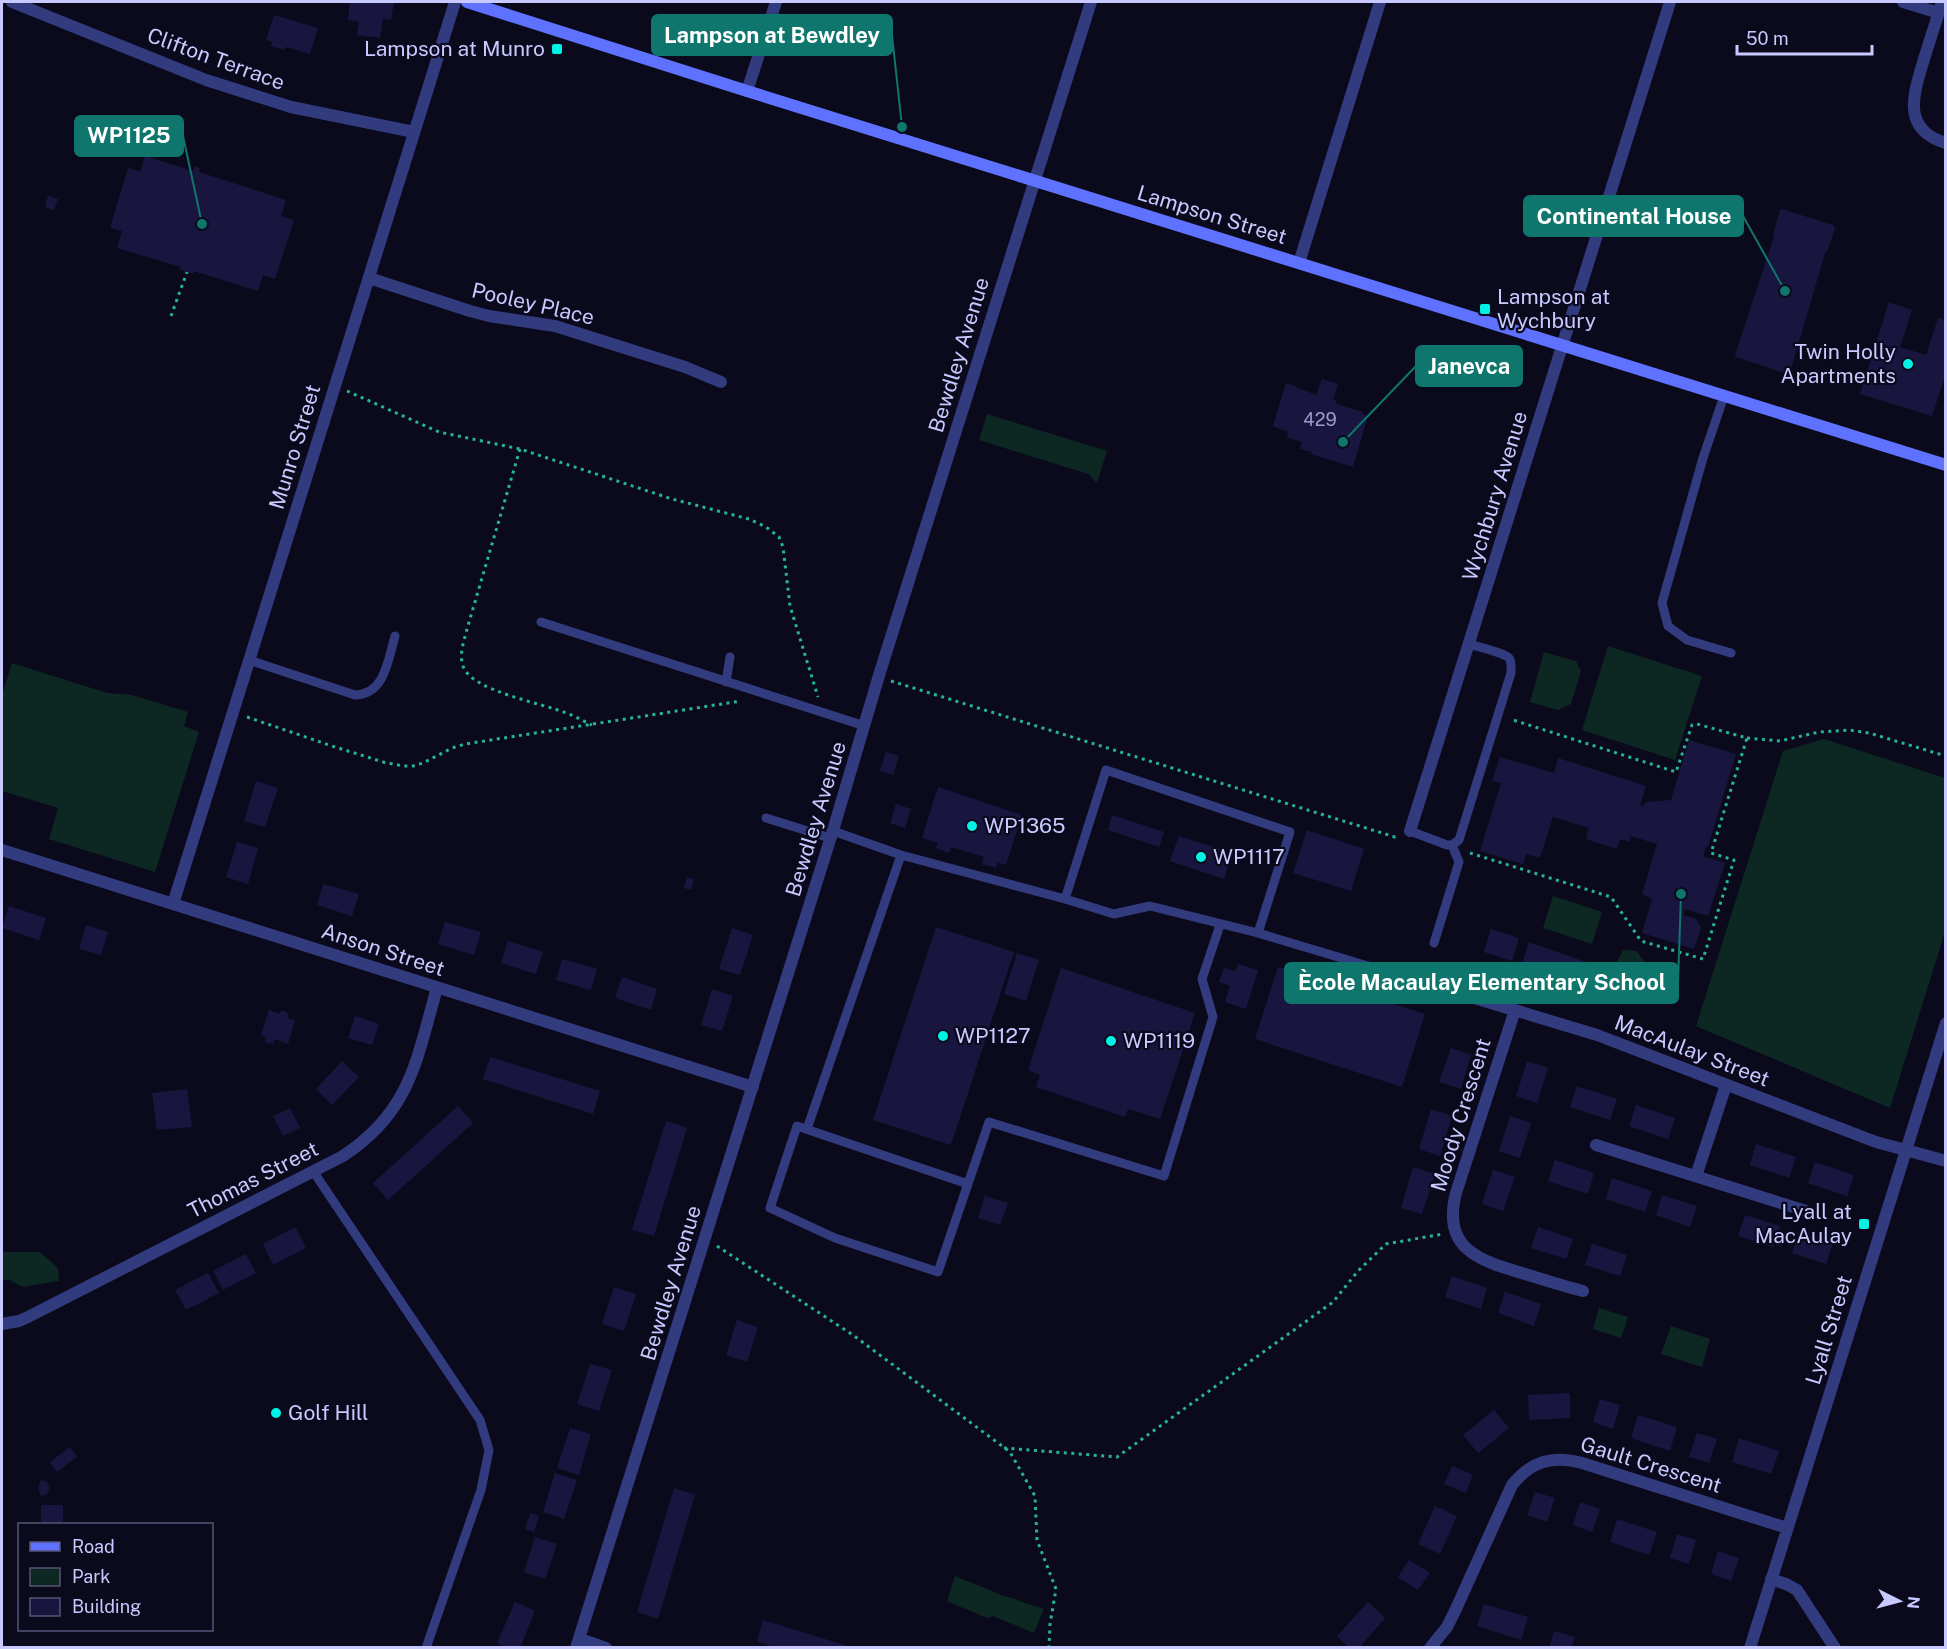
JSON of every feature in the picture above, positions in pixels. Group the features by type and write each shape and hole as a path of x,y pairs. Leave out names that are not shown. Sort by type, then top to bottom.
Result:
{"street":[{"name":"Clifton Terrace","path":"12,2 206,80 291,107 414,132"},
{"name":"Munro Street","path":"173,904 455,2"},
{"name":"Lampson Street","path":"467,2 1946,465"},
{"path":"747,91 776,2"},
{"name":"Bewdley Avenue","path":"578,1643 1090,2"},
{"path":"1299,263 1380,2"},
{"name":"Wychbury Avenue","path":"1410,831 1671,2"},
{"path":"1903,2 1941,7 1912,101 1917,122 1923,131 1932,138 1946,143"},
{"name":"Pooley Place","path":"369,278 489,316 555,326 685,367 722,382"},
{"name":"Anson Street","path":"2,850 753,1088"},
{"name":"MacAulay Street","path":"1388,972 1607,1038 1876,1142 1946,1161"},
{"name":"Thomas Street","path":"2,1324 28,1317 359,1146 396,1105 412,1074 437,988"},
{"name":"Moody Crescent","path":"1456,1232 1452,1212 1454,1202 1515,1010"},
{"name":"Lyall Street","path":"1750,1647 1946,1023"},
{"path":"1696,1176 1726,1085"},
{"path":"1596,1146 1806,1210"},
{"path":"1456,1232 1467,1249 1484,1261 1583,1291"},
{"name":"Gault Crescent","path":"1430,1647 1447,1627 1512,1485 1520,1476 1539,1463 1560,1458 1571,1460 1787,1528"},
{"path":"1771,1579 1797,1590 1835,1647"},
{"path":"578,1643 606,1647"}],"lane":[{"path":"1724,396 1703,458 1662,603 1668,626 1687,640 1731,653"},
{"path":"541,622 865,726"},
{"path":"249,660 361,695 371,692 380,683 395,636"},
{"path":"1410,831 1447,845 1452,845 1459,840 1512,665 1509,658 1504,655 1469,644"},
{"path":"726,682 730,657"},
{"path":"1065,898 1106,770 1290,832 1258,933"},
{"path":"766,818 1065,898 1114,914 1150,906 1258,933 1388,972"},
{"path":"1434,943 1459,862 1452,845"},
{"path":"807,1129 901,855"},
{"path":"968,1184 797,1126 770,1208 835,1238 938,1272 968,1184 989,1122 1164,1176 1213,1017 1202,979 1220,925"},
{"path":"313,1171 480,1420 489,1450 480,1490 426,1647"}],"path":[{"path":"171,316 186,272"},
{"path":"335,385 439,432 520,449 672,499 749,519 766,527 778,537 783,548 790,606 824,713"},
{"path":"520,449 467,629 462,651 462,665 472,679 498,691 568,713 592,725"},
{"path":"879,677 1395,837 1410,831"},
{"path":"233,712 383,762 413,766 465,744 772,696"},
{"path":"1509,719 1676,772 1692,725 1697,724 1747,738 1780,741 1819,732 1849,730 1869,733 1946,756"},
{"path":"1462,851 1611,897 1641,941 1703,959 1734,860 1711,853 1747,738"},
{"path":"1004,1448 1117,1457 1333,1302 1358,1271 1386,1245 1456,1232"},
{"path":"705,1238 853,1335 1010,1452 1035,1496 1037,1540 1056,1589 1049,1647"}],"green space":[{"path":"987,414 1107,451 1097,483 1088,474 979,440"},
{"path":"1608,646 1702,676 1675,760 1582,730"},
{"path":"1544,652 1576,661 1581,671 1571,704 1558,710 1530,702"},
{"path":"12,663 107,693 132,695 188,712 184,726 199,732 155,872 49,839 58,808 2,791 2,695"},
{"path":"1824,739 1945,778 1945,932 1890,1108 1696,1026 1783,751"},
{"path":"1553,896 1602,912 1592,944 1543,928"},
{"path":"1623,950 1637,951 1656,981 1643,992 1612,985 1611,974"},
{"path":"2,1252 40,1252 58,1268 59,1281 22,1287 10,1280 2,1280"},
{"path":"1599,1308 1628,1317 1621,1338 1593,1329"},
{"path":"1671,1326 1710,1339 1702,1367 1661,1354"},
{"path":"955,1576 1044,1609 1034,1633 993,1616 987,1618 947,1601"}],"building":[{"path":"350,2 394,2 391,20 383,19 380,38 357,35 359,22 348,20"},
{"path":"274,15 318,28 310,54 286,47 284,50 271,46 272,42 266,40"},
{"path":"145,156 193,171 195,166 200,168 199,172 286,200 281,216 294,220 275,279 263,275 258,291 194,271 193,274 180,270 181,267 117,248 122,231 110,228 128,168 140,172"},
{"path":"48,196 58,199 54,210 45,207"},
{"path":"1782,209 1833,225 1835,228 1825,253 1788,374 1735,355"},
{"name":"Twin Holly Apartments","path":"1889,302 1912,310 1900,347 1926,355 1938,318 1946,320 1946,373 1932,416 1860,394"},
{"path":"1322,379 1338,384 1333,400 1337,401 1336,404 1363,412 1362,414 1368,416 1353,467 1300,449 1302,442 1287,437 1288,432 1273,426 1286,383 1316,395"},
{"path":"1689,740 1736,754 1708,847 1703,856 1725,863 1708,916 1685,909 1683,915 1696,919 1701,928 1694,949 1642,933 1652,899 1642,894 1657,844 1631,836 1629,842 1620,839 1617,849 1586,839 1589,828 1553,817 1540,858 1526,854 1523,864 1480,851 1501,783 1492,781 1500,757 1554,773 1558,758 1646,786 1640,805 1644,806 1645,802 1671,800"},
{"path":"886,752 899,756 893,775 880,771"},
{"path":"256,781 278,788 265,827 244,821"},
{"name":"WP1365","path":"938,787 1022,815 1006,865 997,862 996,868 982,864 984,857 951,847 949,853 936,848 938,843 922,838"},
{"path":"896,804 911,809 905,828 890,823"},
{"path":"1112,815 1164,832 1159,847 1108,830"},
{"path":"1307,830 1364,849 1351,891 1293,873"},
{"name":"WP1117","path":"1179,836 1232,853 1224,879 1170,861"},
{"path":"237,842 258,848 248,884 226,877"},
{"path":"687,877 694,879 691,890 684,888"},
{"path":"323,884 359,894 352,916 317,905"},
{"path":"9,906 46,918 39,940 2,928"},
{"path":"445,922 481,932 474,955 438,944"},
{"path":"86,925 108,932 101,955 79,949"},
{"name":"WP1127","path":"936,927 1014,952 951,1145 873,1120"},
{"path":"732,928 753,935 740,975 719,969"},
{"path":"1491,929 1519,938 1512,961 1484,952"},
{"path":"508,941 543,952 536,974 501,963"},
{"path":"1529,942 1609,970 1603,989 1522,965"},
{"path":"1017,953 1039,960 1026,1001 1004,994"},
{"path":"562,959 597,969 591,990 556,980"},
{"path":"1238,964 1258,970 1246,1009 1225,1002 1230,986 1219,982 1224,968 1235,971"},
{"path":"1278,967 1425,1014 1402,1087 1255,1039"},
{"name":"WP1119","path":"1061,968 1195,1013 1160,1119 1128,1109 1125,1117 1036,1087 1040,1075 1028,1070"},
{"path":"622,977 657,989 651,1010 615,998"},
{"path":"712,989 733,996 722,1031 701,1025"},
{"path":"269,1010 280,1014 281,1010 289,1013 287,1018 295,1020 288,1044 275,1039 273,1044 265,1042 266,1037 261,1035"},
{"path":"355,1016 379,1024 372,1045 348,1038"},
{"path":"1451,1048 1471,1055 1461,1089 1439,1082"},
{"path":"490,1057 600,1091 593,1114 483,1079"},
{"path":"342,1061 359,1077 332,1105 316,1089"},
{"path":"1527,1061 1548,1068 1537,1103 1516,1096"},
{"path":"1577,1086 1617,1099 1610,1120 1570,1107"},
{"path":"187,1089 192,1127 157,1130 152,1093"},
{"path":"1636,1105 1675,1118 1668,1139 1629,1126"},
{"path":"458,1106 473,1123 388,1200 373,1183"},
{"path":"290,1108 300,1128 283,1136 273,1116"},
{"path":"1431,1109 1452,1116 1440,1156 1419,1149"},
{"path":"1510,1116 1531,1123 1520,1158 1499,1151"},
{"path":"666,1121 687,1128 654,1236 632,1230"},
{"path":"1756,1144 1796,1157 1789,1178 1750,1165"},
{"path":"1555,1160 1594,1173 1588,1194 1548,1181"},
{"path":"1815,1162 1854,1175 1847,1196 1808,1183"},
{"path":"1413,1167 1435,1174 1422,1214 1401,1208"},
{"path":"1493,1170 1515,1177 1503,1211 1482,1204"},
{"path":"1612,1178 1652,1191 1645,1212 1606,1199"},
{"path":"1662,1195 1697,1206 1690,1227 1656,1215"},
{"path":"985,1196 1008,1203 1000,1225 978,1218"},
{"path":"1745,1215 1780,1226 1773,1247 1738,1236"},
{"path":"295,1227 306,1248 273,1265 263,1244"},
{"path":"1538,1227 1573,1239 1566,1259 1531,1248"},
{"path":"1799,1232 1833,1243 1826,1264 1792,1253"},
{"path":"1592,1244 1627,1255 1620,1276 1585,1265"},
{"path":"246,1254 256,1273 223,1290 213,1271"},
{"path":"208,1273 219,1293 186,1310 175,1290"},
{"path":"1452,1276 1487,1288 1481,1309 1445,1297"},
{"path":"614,1287 636,1294 624,1331 602,1324"},
{"path":"1505,1292 1541,1304 1534,1326 1498,1313"},
{"path":"737,1320 758,1327 747,1362 726,1355"},
{"path":"590,1364 612,1370 599,1411 577,1404"},
{"path":"1570,1393 1570,1418 1529,1420 1528,1395"},
{"path":"1600,1399 1620,1405 1613,1429 1593,1422"},
{"path":"1494,1410 1509,1428 1478,1453 1463,1435"},
{"path":"1638,1415 1677,1427 1670,1451 1631,1438"},
{"path":"570,1428 591,1434 579,1475 557,1468"},
{"path":"1697,1433 1717,1439 1709,1463 1689,1457"},
{"path":"1739,1438 1779,1451 1771,1474 1732,1462"},
{"path":"70,1447 77,1457 57,1472 50,1462"},
{"path":"1452,1466 1473,1475 1466,1493 1444,1484"},
{"path":"555,1473 577,1480 564,1519 543,1512"},
{"path":"41,1480 47,1482 50,1488 47,1494 41,1496 38,1488"},
{"path":"674,1488 695,1495 658,1619 637,1612"},
{"path":"1535,1492 1555,1498 1547,1522 1527,1515"},
{"path":"1580,1502 1600,1509 1592,1532 1573,1525"},
{"path":"41,1505 63,1505 63,1523 41,1523"},
{"path":"1435,1506 1457,1516 1440,1554 1418,1544"},
{"path":"530,1513 539,1516 534,1532 525,1529"},
{"path":"1617,1519 1657,1532 1649,1555 1610,1542"},
{"path":"1677,1534 1696,1540 1689,1564 1670,1558"},
{"path":"535,1537 557,1544 545,1579 524,1572"},
{"path":"1718,1551 1739,1558 1731,1581 1711,1574"},
{"path":"1409,1560 1430,1573 1418,1590 1398,1577"},
{"path":"515,1602 535,1611 520,1648 508,1648 497,1643"},
{"path":"1368,1602 1385,1618 1359,1648 1349,1648 1337,1636"},
{"path":"1484,1604 1528,1617 1521,1640 1477,1626"},
{"path":"763,1620 851,1648 776,1648 757,1641"},
{"path":"1554,1631 1575,1637 1571,1648 1549,1648"}],"place":[{"name":"Lampson at Munro","path":"557,49"},
{"name":"Lampson at Bewdley","path":"902,127"},
{"name":"WP1125","path":"202,224"},
{"name":"Continental House","path":"1785,291"},
{"name":"Lampson at Wychbury","path":"1485,309"},
{"name":"Twin Holly Apartments","path":"1908,364"},
{"name":"Janevca","path":"1343,442"},
{"name":"WP1365","path":"972,826"},
{"name":"WP1117","path":"1201,857"},
{"name":"Ècole Macaulay Elementary School","path":"1681,894"},
{"name":"WP1127","path":"943,1036"},
{"name":"WP1119","path":"1111,1041"},
{"name":"Lyall at MacAulay","path":"1864,1224"},
{"name":"Golf Hill","path":"276,1413"}]}
